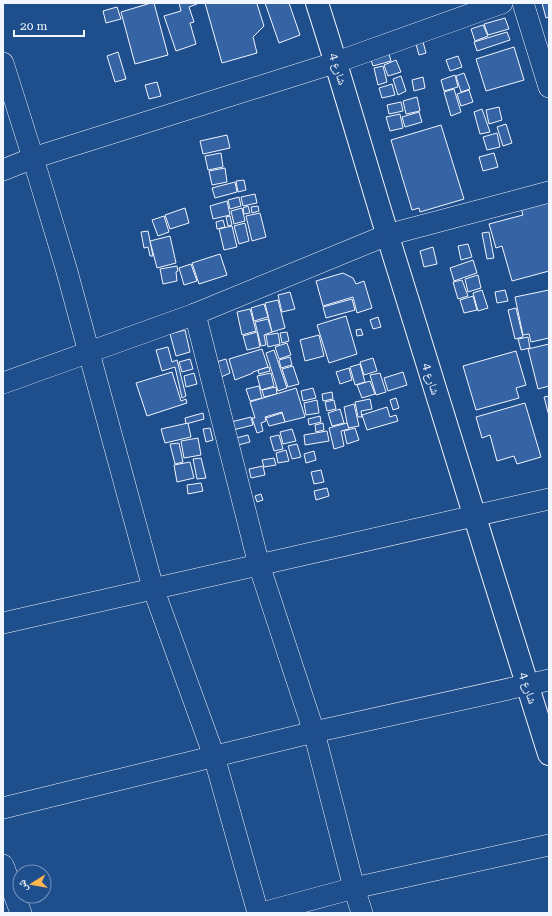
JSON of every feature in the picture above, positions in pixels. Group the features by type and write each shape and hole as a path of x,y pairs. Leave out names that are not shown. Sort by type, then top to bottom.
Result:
{"street":[{"name":"شارع 4","path":"317,3 473,516 549,754"},
{"path":"3,170 33,158 336,62 502,3"},
{"path":"523,3 549,87"},
{"path":"3,63 33,158 90,352 153,588 214,756 258,913"},
{"path":"3,383 195,314 387,235 549,192"},
{"path":"195,314 259,565 314,732 354,888 362,913"},
{"path":"3,623 549,499"},
{"path":"3,808 314,732 528,686 549,680"},
{"path":"262,913 354,888 549,846"},
{"path":"3,865 21,913"}],"building":[{"path":"154,3 168,55 135,64 121,12"},
{"path":"179,3 197,4 189,7 194,22 190,23 196,44 176,51 164,16 181,11"},
{"path":"205,3 258,3 257,4 264,26 253,37 257,53 222,63"},
{"path":"265,3 289,3 300,35 279,43"},
{"path":"542,3 549,3 549,17 546,18"},
{"path":"117,7 121,19 106,23 103,11"},
{"path":"505,18 509,29 488,35 484,24"},
{"path":"483,25 488,36 475,41 471,29"},
{"path":"507,32 510,40 477,51 474,42"},
{"path":"423,42 426,53 419,55 416,44"},
{"path":"514,47 524,80 486,91 476,59"},
{"path":"118,52 126,79 115,82 107,56"},
{"path":"389,54 391,61 373,66 371,60"},
{"path":"458,56 462,67 450,71 446,60"},
{"path":"396,60 401,72 388,76 384,65"},
{"path":"383,66 387,82 378,85 374,68"},
{"path":"464,73 470,89 461,92 456,76"},
{"path":"455,75 458,87 444,91 441,80"},
{"path":"401,76 406,91 398,95 393,79"},
{"path":"423,77 425,88 414,91 412,80"},
{"path":"157,82 161,96 149,99 145,85"},
{"path":"392,84 395,95 382,98 379,88"},
{"path":"454,89 461,112 451,116 444,92"},
{"path":"469,90 473,102 461,106 457,94"},
{"path":"417,97 420,111 406,114 403,101"},
{"path":"401,102 403,111 389,114 387,105"},
{"path":"499,107 502,120 489,124 486,110"},
{"path":"482,109 490,132 480,134 474,112"},
{"path":"419,112 422,122 405,127 402,117"},
{"path":"400,114 403,128 390,131 386,117"},
{"path":"506,124 512,143 503,146 497,127"},
{"path":"441,125 464,199 420,212 419,208 412,210 391,140"},
{"path":"497,133 500,147 487,150 483,137"},
{"path":"227,135 230,148 203,154 200,141"},
{"path":"221,153 223,167 208,170 205,156"},
{"path":"494,153 498,167 483,171 479,157"},
{"path":"225,168 227,182 212,185 209,171"},
{"path":"244,180 246,190 238,192 236,181"},
{"path":"235,182 237,192 215,198 212,188"},
{"path":"255,194 257,203 243,206 241,197"},
{"path":"549,195 549,271 512,281 502,246 496,248 489,224 523,215 520,204"},
{"path":"239,197 241,206 230,209 228,200"},
{"path":"227,201 230,215 213,219 210,206"},
{"path":"248,206 250,213 244,214 243,208"},
{"path":"258,206 259,211 252,213 251,207"},
{"path":"185,208 189,223 170,229 165,215"},
{"path":"242,208 245,221 234,224 231,211"},
{"path":"260,213 266,237 252,241 246,216"},
{"path":"164,216 169,232 158,236 152,220"},
{"path":"230,216 232,225 228,226 226,217"},
{"path":"223,220 225,227 217,229 216,222"},
{"path":"245,223 249,241 239,244 234,226"},
{"path":"232,226 237,247 224,250 219,229"},
{"path":"148,231 153,256 150,256 148,247 144,248 141,232"},
{"path":"489,232 494,258 487,259 482,233"},
{"path":"170,236 176,263 157,268 150,241"},
{"path":"468,244 472,257 461,260 458,246"},
{"path":"433,247 437,264 424,267 420,251"},
{"path":"220,254 227,275 199,284 192,263"},
{"path":"473,260 477,273 454,281 450,268"},
{"path":"191,264 197,281 184,285 179,268"},
{"path":"177,266 177,281 163,284 160,269"},
{"path":"343,273 353,278 356,284 364,281 372,308 357,313 353,297 323,306 316,281"},
{"path":"478,275 481,288 468,292 465,279"},
{"path":"462,280 468,296 458,299 453,282"},
{"path":"482,290 488,308 478,311 473,293"},
{"path":"505,290 508,301 497,303 495,292"},
{"path":"549,290 549,338 531,342 529,334 523,335 515,297"},
{"path":"290,292 295,309 282,312 278,295"},
{"path":"473,296 477,310 464,313 460,300"},
{"path":"352,299 355,310 326,318 323,307"},
{"path":"278,300 285,328 272,332 265,303"},
{"path":"264,304 268,317 254,321 251,308"},
{"path":"516,308 523,337 515,339 508,310"},
{"path":"250,309 256,331 242,335 237,312"},
{"path":"346,316 357,354 329,363 317,325"},
{"path":"378,317 381,327 373,329 370,320"},
{"path":"268,319 272,332 264,335 266,345 261,346 255,322"},
{"path":"361,329 363,335 357,336 356,330"},
{"path":"185,330 190,352 176,356 170,334"},
{"path":"257,332 260,347 247,350 243,336"},
{"path":"287,332 289,341 282,343 280,333"},
{"path":"278,333 280,344 268,347 266,335"},
{"path":"319,335 324,356 305,361 300,340"},
{"path":"528,337 530,348 521,350 518,339"},
{"path":"287,343 291,355 279,359 275,347"},
{"path":"549,344 549,386 538,389 528,349"},
{"path":"168,347 172,362 177,360 186,396 182,398 175,367 162,371 156,350"},
{"path":"262,349 268,367 235,380 229,359"},
{"path":"274,350 287,388 278,391 266,353"},
{"path":"516,351 526,385 516,388 519,398 476,410 463,366"},
{"path":"290,357 292,365 281,368 279,360"},
{"path":"373,358 377,371 364,375 360,362"},
{"path":"190,359 193,369 182,372 179,362"},
{"path":"226,359 230,373 221,377 216,362"},
{"path":"360,364 365,382 355,385 350,367"},
{"path":"293,366 299,384 288,387 282,369"},
{"path":"269,367 270,371 259,374 258,370"},
{"path":"349,368 352,380 340,384 336,372"},
{"path":"172,372 181,401 186,399 187,403 147,416 136,383"},
{"path":"403,372 407,385 388,391 384,378"},
{"path":"194,373 197,384 186,387 184,376"},
{"path":"271,373 274,386 261,390 257,376"},
{"path":"380,373 386,392 376,395 370,375"},
{"path":"370,381 375,394 362,398 357,385"},
{"path":"259,386 262,398 250,401 246,389"},
{"path":"276,387 277,394 264,397 262,390"},
{"path":"296,388 305,417 285,422 282,412 265,417 266,421 261,423 263,431 257,433 252,418 255,418 250,402"},
{"path":"313,388 316,398 303,401 301,391"},
{"path":"332,392 333,399 323,401 322,394"},
{"path":"549,396 549,416 544,397"},
{"path":"396,398 399,408 393,410 390,400"},
{"path":"370,399 372,409 361,411 362,417 358,417 355,402"},
{"path":"317,400 319,413 306,415 304,403"},
{"path":"334,400 336,409 327,411 325,402"},
{"path":"525,403 541,457 517,464 514,456 497,461 490,435 482,438 476,417"},
{"path":"354,404 359,426 348,428 344,407"},
{"path":"387,407 390,417 396,415 398,421 367,430 362,415"},
{"path":"340,409 344,423 332,426 328,413"},
{"path":"203,413 204,419 186,424 185,418"},
{"path":"282,413 285,422 269,426 266,418"},
{"path":"320,416 321,422 309,425 308,419"},
{"path":"251,417 253,425 233,430 231,422"},
{"path":"188,423 191,437 165,443 161,429"},
{"path":"323,423 324,430 316,432 315,425"},
{"path":"347,423 349,429 341,431 344,446 334,449 329,428"},
{"path":"210,428 213,440 206,442 203,429"},
{"path":"355,428 359,440 347,444 344,431"},
{"path":"292,429 296,441 283,444 280,432"},
{"path":"327,431 329,441 305,445 304,435"},
{"path":"248,435 250,442 238,445 236,438"},
{"path":"279,435 283,449 274,451 270,437"},
{"path":"198,438 201,455 184,458 181,441"},
{"path":"179,443 183,462 175,464 170,444"},
{"path":"297,444 301,457 292,459 288,446"},
{"path":"286,450 289,461 278,463 276,453"},
{"path":"314,451 316,460 306,463 304,454"},
{"path":"201,458 206,478 197,479 193,459"},
{"path":"274,458 276,465 264,467 262,460"},
{"path":"190,462 194,478 177,482 174,465"},
{"path":"263,466 265,475 251,478 249,469"},
{"path":"321,470 324,482 314,484 311,472"},
{"path":"201,483 203,491 188,494 187,485"},
{"path":"327,488 329,496 316,500 314,491"},
{"path":"261,494 263,500 257,502 255,496"}]}
